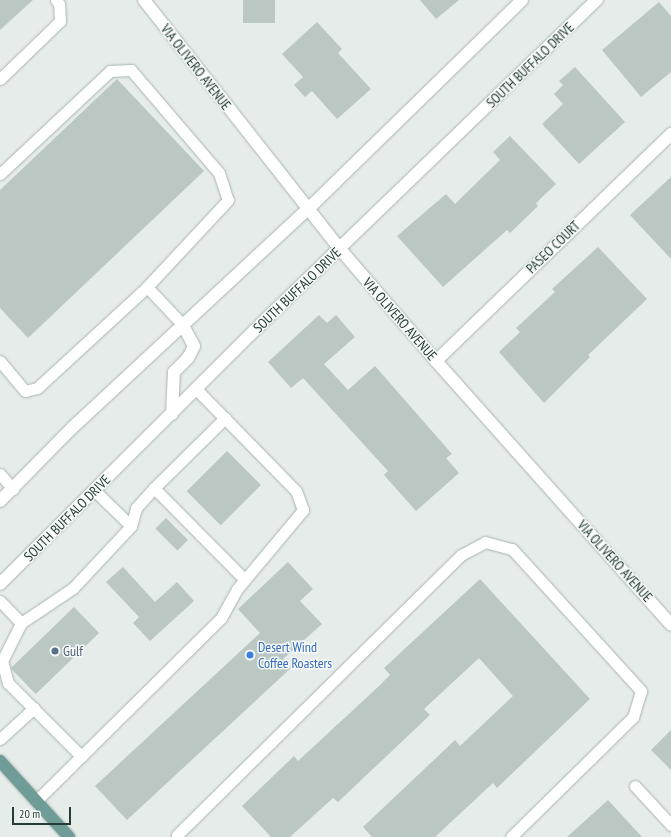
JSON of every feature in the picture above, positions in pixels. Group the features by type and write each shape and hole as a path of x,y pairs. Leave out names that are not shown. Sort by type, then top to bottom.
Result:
{"main road":[{"name":"VIA OLIVERO AVENUE","path":"144,0 340,249 436,361 671,624"},
{"path":"0,501 72,428 308,208 522,0"},
{"name":"SOUTH BUFFALO DRIVE","path":"0,584 196,389 597,0"},
{"name":"PASEO COURT","path":"436,361 671,134"},
{"path":"172,414 174,372 188,358 194,346 183,324"},
{"path":"0,761 69,837"}],"lane":[{"path":"0,79 60,21 59,4 56,0"},
{"path":"0,174 110,71 131,70 220,173 228,200 147,287 37,388 25,391 0,361"},
{"path":"147,287 183,324"},
{"path":"36,801 221,618 244,580 303,510 296,491 196,389"},
{"path":"81,756 8,683 2,661 21,623 73,588 131,526 136,508 154,488 225,418"},
{"path":"0,474 13,489"},
{"path":"154,488 244,580"},
{"path":"95,491 131,526"},
{"path":"178,837 177,835 461,555 485,542 512,549 641,691 633,717 511,837"},
{"path":"0,601 21,623"},
{"path":"0,739 34,708"},
{"path":"635,786 671,824"}],"building":[{"path":"0,0 33,0 0,30"},
{"path":"243,0 275,0 275,23 243,23"},
{"path":"420,0 459,0 436,19"},
{"path":"659,2 671,16 671,72 641,97 602,50"},
{"path":"317,22 342,49 338,53 371,89 337,119 312,91 305,97 294,85 303,77 282,54"},
{"path":"575,67 625,122 579,164 542,124 563,104 554,94 563,85 559,81"},
{"path":"117,79 204,171 28,338 0,308 0,190"},
{"path":"510,136 556,184 536,203 538,206 510,233 507,230 443,287 397,236 446,194 455,204 500,160 493,152"},
{"path":"671,177 671,259 630,215"},
{"path":"598,247 647,299 588,355 590,357 544,403 499,352 520,332 516,328 555,292 552,289"},
{"path":"319,315 327,323 336,315 355,337 324,364 348,390 375,366 452,454 446,458 459,473 416,511 384,475 388,471 303,378 291,388 268,362"},
{"path":"227,451 261,485 221,525 187,491"},
{"path":"166,518 188,540 177,551 155,529"},
{"path":"288,562 313,589 300,601 322,624 283,659 291,668 127,820 95,786 260,633 238,609"},
{"path":"123,567 155,602 177,582 194,601 150,641 133,623 139,617 106,582"},
{"path":"480,579 590,699 497,788 493,783 435,837 372,837 363,827 455,740 460,746 513,696 479,658 424,709 430,715 338,802 333,798 290,837 271,837 242,806 294,756 298,761 378,687 390,675 384,668"},
{"path":"74,607 99,633 36,694 11,668"},
{"path":"671,730 671,770 651,750"},
{"path":"608,800 642,837 567,837"}],"place":[{"name":"Gulf","path":"55,651"},
{"name":"Desert Wind Coffee Roasters","path":"250,655"}]}
